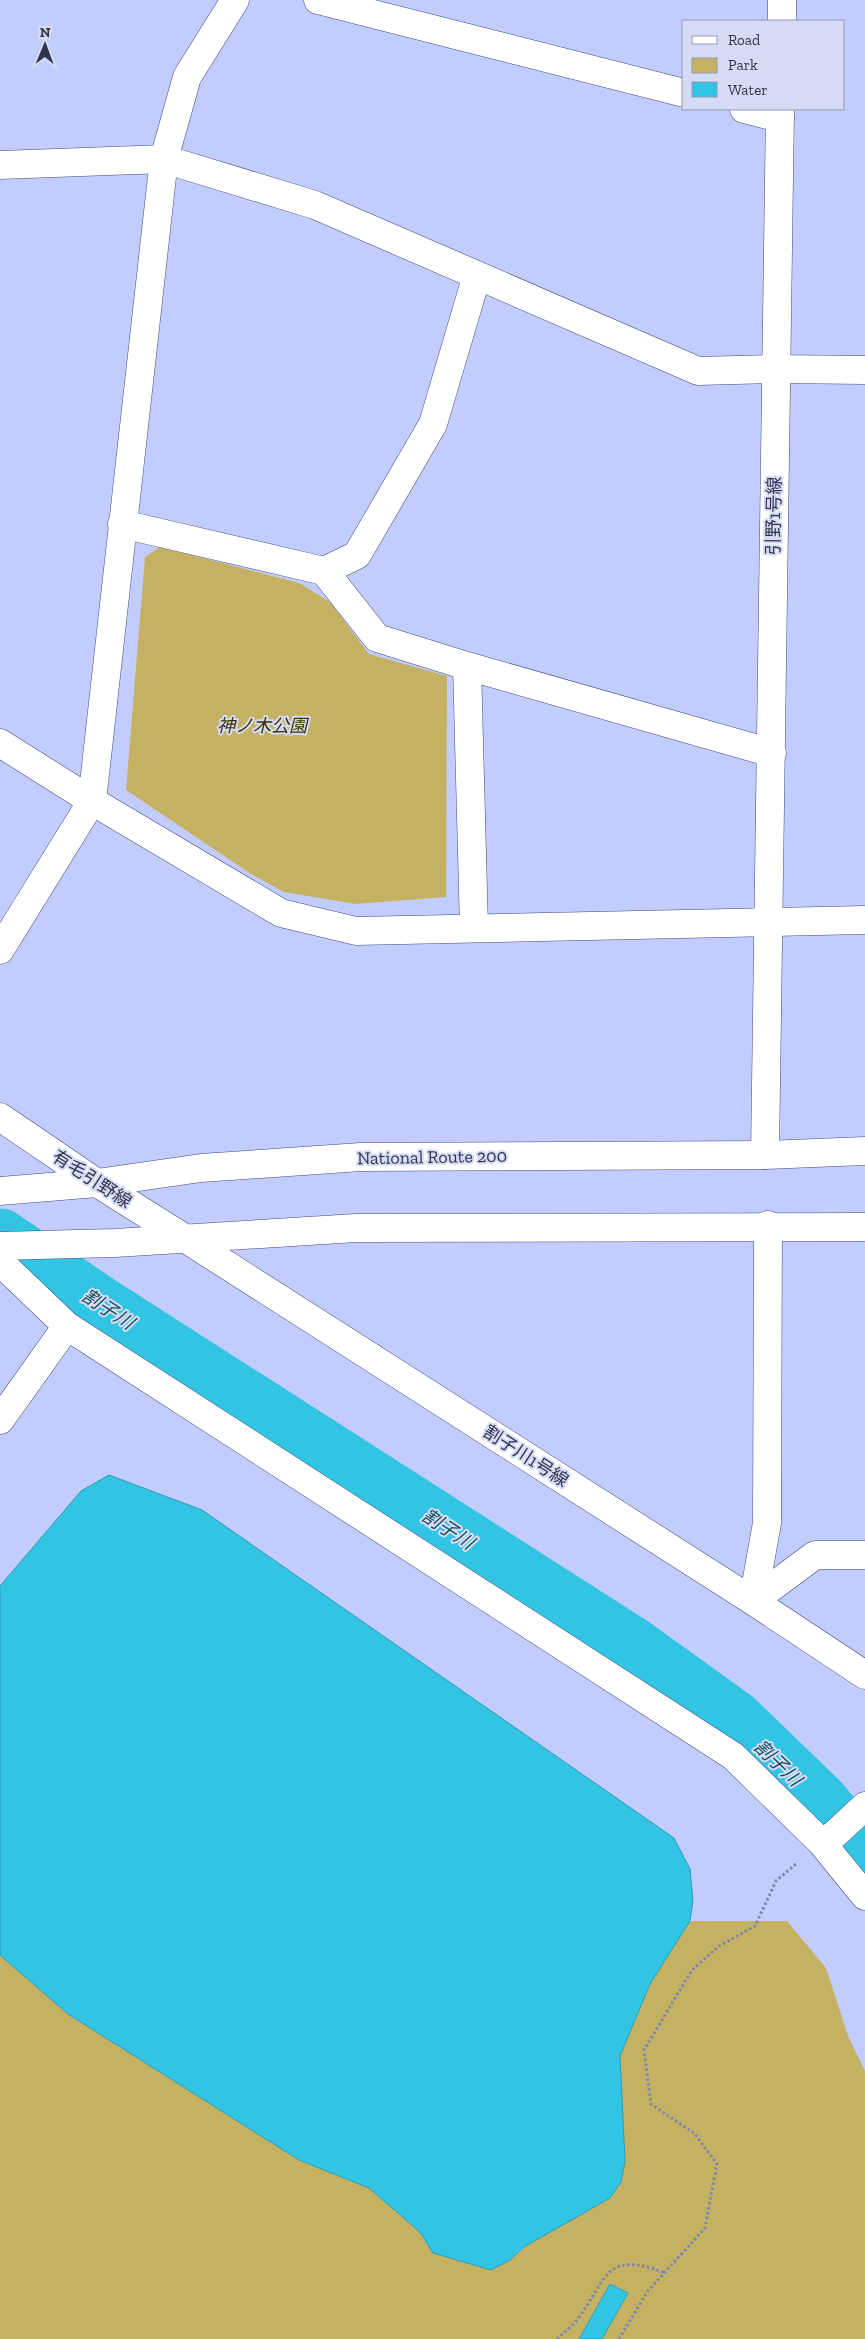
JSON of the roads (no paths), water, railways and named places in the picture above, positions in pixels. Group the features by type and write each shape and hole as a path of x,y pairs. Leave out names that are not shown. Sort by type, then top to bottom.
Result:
{"main road":[{"path":"0,950 92,802 164,159 187,77 234,0"},
{"path":"318,0 682,92"},
{"path":"782,0 782,20"},
{"path":"753,110 780,113"},
{"name":"引野1号線","path":"765,1155 780,113"},
{"path":"0,165 164,159 315,205 698,371 776,369 865,370"},
{"path":"122,524 324,571 357,556 433,424 477,275"},
{"path":"324,571 377,638 467,666 772,753"},
{"path":"467,666 474,928"},
{"path":"0,743 92,802 281,913 356,931 865,920"},
{"name":"有毛引野線","path":"0,1117 97,1183 186,1239"},
{"name":"National Route 200","path":"0,1191 97,1183 201,1168 361,1157 765,1155 865,1151"},
{"path":"765,1155 865,1155"},
{"path":"768,1226 865,1222"},
{"path":"753,1601 767,1523 768,1226"},
{"path":"0,1246 115,1243 356,1228 865,1227"},
{"name":"割子川1号線","path":"186,1239 753,1601 865,1675"},
{"path":"0,1262 67,1326 733,1756 828,1838 865,1896"},
{"path":"0,1420 67,1326"},
{"path":"753,1601 815,1556 865,1555"},
{"path":"828,1838 863,1808"}],"water":[{"path":"109,1475 202,1510 674,1838 690,1869 693,1901 690,1921 650,1984 620,2056 625,2161 621,2182 610,2198 524,2247 510,2260 491,2270 433,2253 420,2232 369,2188 299,2160 68,2014 0,1955 0,1586 81,1491"},
{"path":"610,2284 628,2293 602,2339 579,2339"}],"waterway":[{"name":"割子川","path":"0,1239 102,1308 633,1648 733,1720 819,1803 865,1858"}],"park label":[{"name":"神ノ木公園","path":"262,726"}]}
